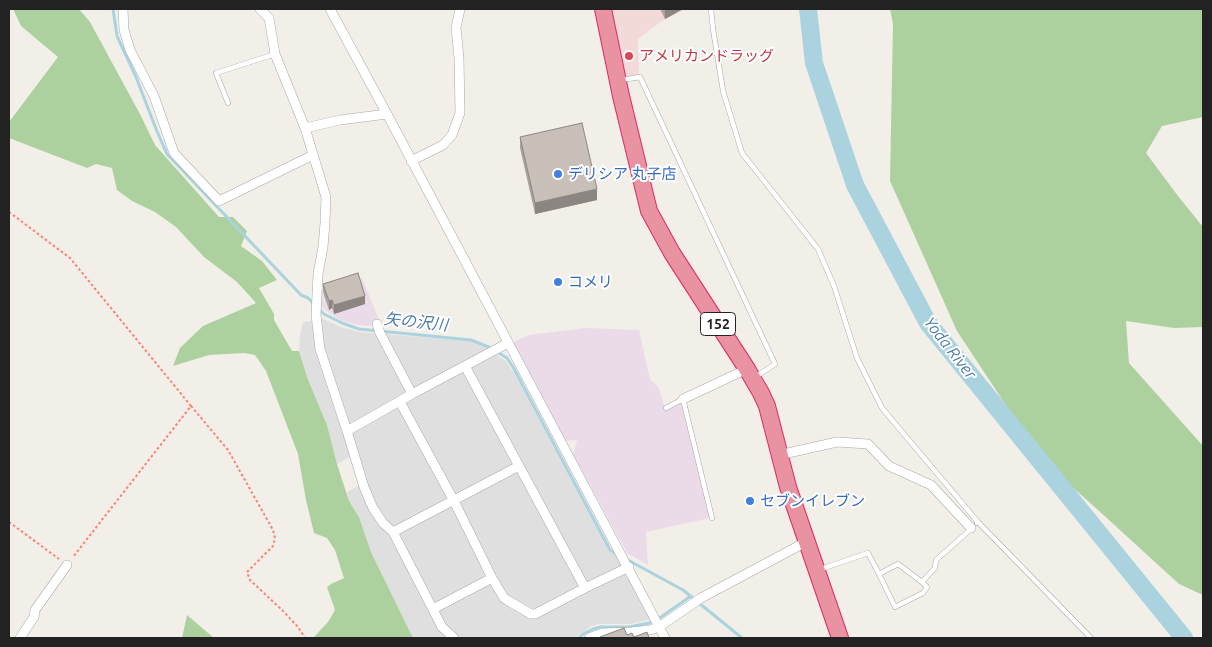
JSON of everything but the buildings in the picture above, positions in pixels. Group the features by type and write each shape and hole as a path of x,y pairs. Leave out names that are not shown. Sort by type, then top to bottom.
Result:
{"highway":[{"name":"152","path":"603,9 650,211 672,253 750,374 767,406 788,487 840,638"}],"street":[{"path":"123,9 124,30 130,50 154,96 174,153 219,201 314,155"},
{"path":"260,9 270,18 275,54 306,128 326,196 316,315 320,349 364,487 383,523 393,532 442,627 454,638"},
{"path":"330,9 665,638"},
{"path":"412,161 443,145 452,135 460,113 459,58 456,28 460,9"},
{"path":"306,128 340,120 387,114"},
{"path":"378,328 412,394"},
{"path":"347,430 508,343"},
{"path":"465,366 585,588"},
{"path":"683,400 750,374"},
{"path":"400,402 504,598 531,614 535,614 627,565"},
{"path":"779,454 837,442 868,444 889,466 931,485 974,525"},
{"path":"393,532 519,466"},
{"path":"589,638 602,633 650,630 657,622 806,542"},
{"path":"20,638 34,618 35,610 68,565"},
{"path":"433,608 492,578"}],"lane":[{"path":"712,9 713,30 724,91 742,153 818,249 834,286 857,358 882,408 974,525 1091,638"},
{"path":"228,103 216,73 275,54"},
{"path":"618,80 640,77 775,364 750,374"},
{"path":"666,408 683,400 712,518"},
{"path":"922,582 935,568 936,560 974,525"},
{"path":"816,570 868,553 879,574 896,606 923,593 927,587 898,564 879,574"}],"path":[{"path":"9,212 70,258 228,450 276,538 272,546 247,572 250,580 282,610 298,627 305,638"},
{"path":"9,522 68,565 191,406"}],"shaded area":[{"name":"アメリカンドラッグ","path":"609,9 685,9 662,21 638,39 639,74 623,78"},
{"path":"362,278 382,327 358,325 342,321 320,305 322,291"},
{"path":"314,313 341,327 360,332 470,341 490,350 506,361 517,378 609,551 619,557 650,619 629,624 599,624 591,626 575,638 413,638 371,552 359,517 349,501 347,492 360,485 351,456 337,464 327,425 307,377 299,351 303,322 313,321"},
{"path":"586,328 639,330 650,379 658,387 666,410 683,403 710,518 646,532 648,565 627,553 573,454 577,440 564,441 512,343 528,335"}],"green space":[{"path":"13,9 79,9 90,22 155,145 219,217 233,217 247,231 241,246 262,261 277,280 259,288 274,314 274,320 292,351 299,351 307,377 327,425 349,501 359,517 371,552 413,638 313,638 328,622 335,610 327,587 344,578 335,550 327,538 314,533 298,454 266,371 255,355 244,353 209,355 173,366 180,348 203,326 256,303 237,282 204,257 176,227 155,212 132,201 117,190 112,168 96,164 87,168 9,138 9,122 58,57 21,26"},
{"path":"890,9 1203,9 1203,117 1162,126 1146,153 1203,227 1203,327 1174,328 1126,321 1129,363 1203,446 1203,595 1179,584 1042,460 957,331 890,181 893,24"},
{"path":"187,615 214,638 182,638"}],"waterway":[{"name":"矢の沢川","path":"113,9 117,36 167,154 301,295 308,298 314,304"},
{"name":"Yoda River","path":"808,9 814,63 855,185 928,323 1184,638"},
{"name":"矢の沢川","path":"319,309 324,314 359,329 471,340 491,348 507,358 610,550 618,555"},
{"name":"矢の沢川","path":"626,559 683,590 742,638"},
{"path":"579,638 583,634 601,627 629,627 649,623 691,596"}],"place":[{"name":"アメリカンドラッグ","path":"629,56"},
{"name":"デリシア 丸子店","path":"558,174"},
{"name":"コメリ","path":"558,282"},
{"name":"セブンイレブン","path":"750,501"}]}
